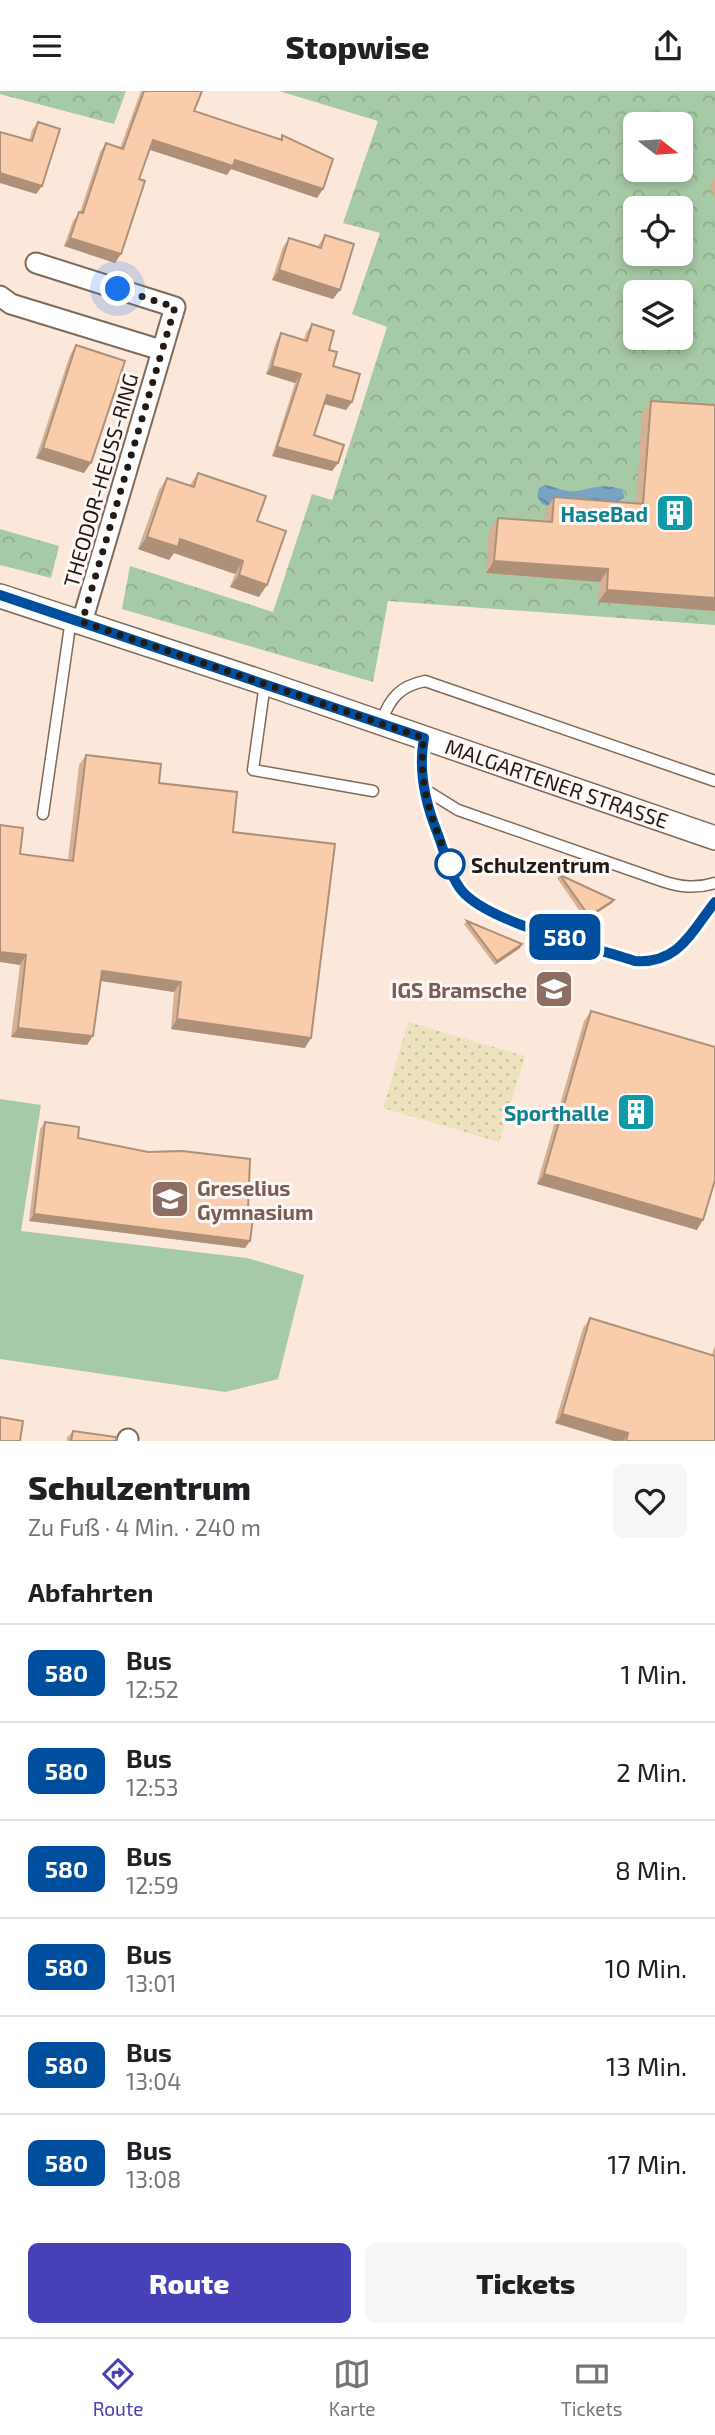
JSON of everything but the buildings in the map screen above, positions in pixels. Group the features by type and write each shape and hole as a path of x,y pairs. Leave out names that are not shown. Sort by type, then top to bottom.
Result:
{"street":[{"name":"THEODOR-HEUSS-RING","path":"36,263 175,307 77,620"},
{"name":"THEODOR-HEUSS-RING","path":"0,296 11,304 162,350"},
{"name":"MALGARTENER STRASSE","path":"0,596 381,722 715,838"}],"lane":[{"path":"43,814 77,620"},
{"path":"381,722 388,703 406,685 425,681 715,782"},
{"path":"265,683 253,769 373,791"},
{"path":"424,738 420,757 424,789 460,889 486,911 635,961 650,962 662,960 678,950 715,902"},
{"path":"424,789 458,810 662,881 681,887 704,887 715,883"}],"green space":[{"path":"0,91 126,91 114,124 0,94"},
{"path":"279,91 715,91 715,625 388,601 373,682 122,609 130,566 273,612 312,494 332,500 387,327 352,314 380,233 343,223 378,121"},
{"path":"0,529 59,546 51,578 0,565"},
{"path":"0,1099 41,1105 21,1231 247,1258 304,1275 278,1379 225,1392 0,1359"}],"sand":[{"path":"408,1022 525,1056 499,1142 383,1108"}],"water":[{"path":"545,485 568,491 613,487 621,489 625,497 616,502 601,501 551,507 542,504 537,496 539,488"}],"bus line":[{"name":"580","path":"0,595 424,738 420,757 424,789 436,829 460,889 486,911 635,961 650,962 662,960 678,950 715,902"}],"place":[{"name":"HaseBad","path":"675,513"},
{"name":"Schulzentrum","path":"450,864"},
{"name":"IGS Bramsche","path":"554,989"},
{"name":"Sporthalle","path":"636,1112"},
{"name":"Greselius Gymnasium","path":"170,1199"}],"route":[{"path":"118,289 175,307 82,622 424,738 420,757 424,789 451,867 450,864"}]}
